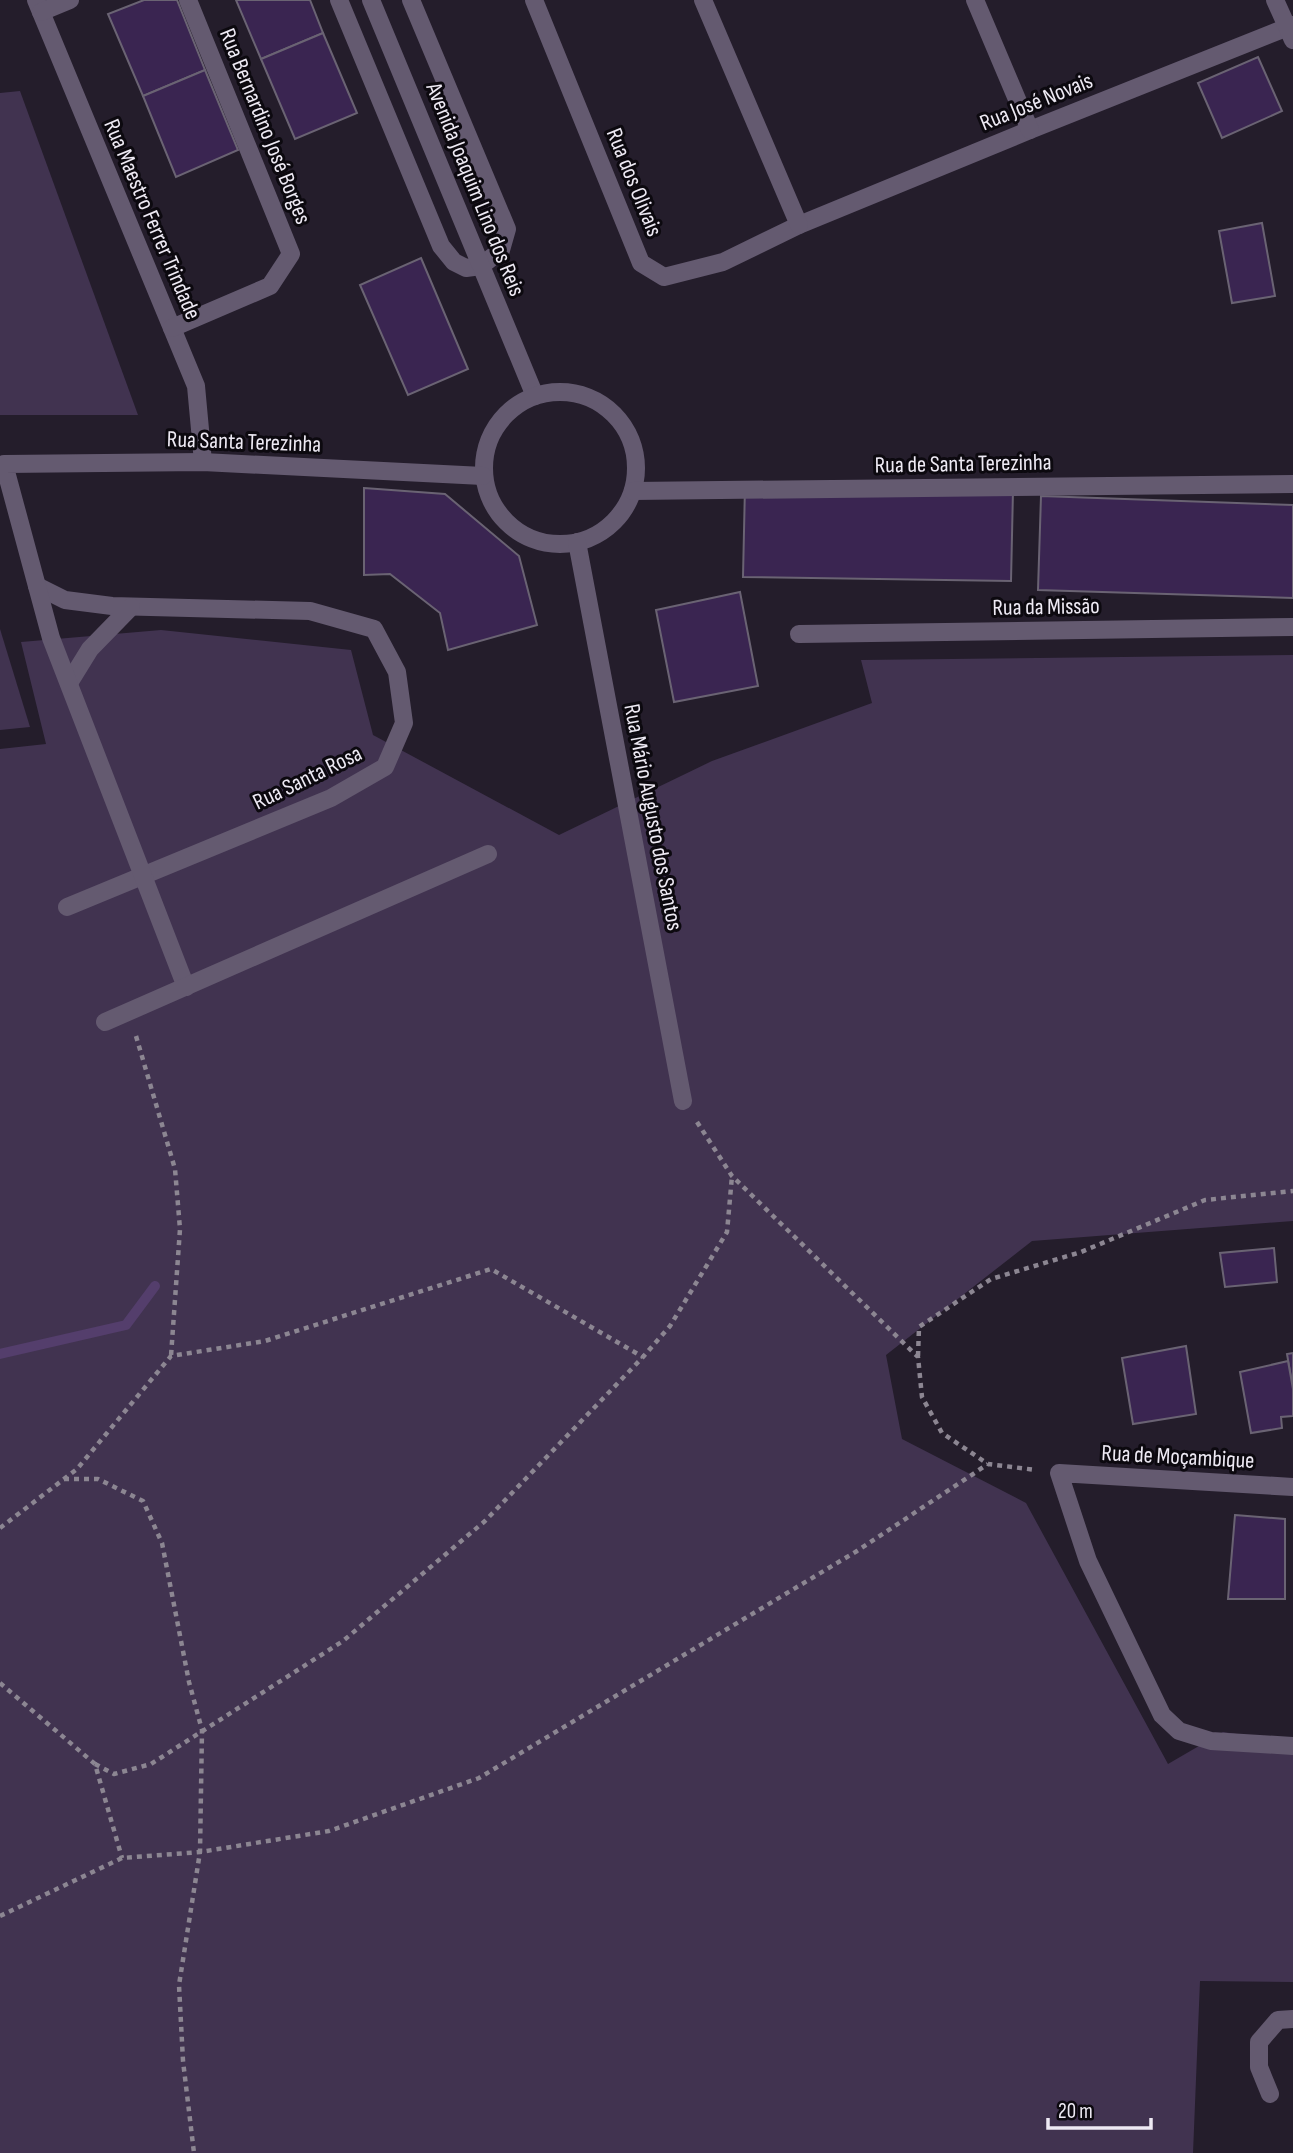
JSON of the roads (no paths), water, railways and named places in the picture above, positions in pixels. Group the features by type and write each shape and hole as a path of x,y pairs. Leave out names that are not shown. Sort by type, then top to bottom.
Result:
{"street":[{"path":"38,6 71,0"},
{"name":"Rua Bernardino José Borges","path":"172,328 270,286 291,254 188,0"},
{"path":"339,0 441,246 454,262 466,268 481,266 501,250 508,229 411,0"},
{"name":"Avenida Joaquim Lino dos Reis","path":"372,0 536,396"},
{"name":"Rua dos Olivais","path":"534,0 641,263 664,277 723,262 799,225"},
{"path":"703,0 799,225"},
{"path":"975,0 1030,130"},
{"path":"1275,0 1291,31"},
{"name":"Rua Maestro Ferrer Trindade","path":"38,6 195,386 203,462"},
{"name":"Rua José Novais","path":"799,225 1030,130 1291,31"},
{"path":"553,392 582,395 608,410 628,433 636,461 633,491 618,517 595,536 566,545 537,541 510,528 492,504 483,475 486,446 501,420 524,401 536,396 553,392"},
{"name":"Rua Santa Terezinha","path":"37,586 4,464 203,462 483,475"},
{"name":"Rua de Santa Terezinha","path":"633,491 1293,484"},
{"name":"Rua Mário Augusto dos Santos","path":"577,541 683,1101"},
{"path":"37,586 51,638 186,987"},
{"name":"Rua Santa Rosa","path":"37,586 65,600 112,606 310,611 374,629 397,672 404,723 385,767 353,786 331,798 67,907"},
{"path":"69,683 90,649 131,607"},
{"name":"Rua da Missão","path":"799,634 1293,627"},
{"path":"105,1022 488,854"},
{"name":"Rua de Moçambique","path":"1293,1487 1059,1473 1088,1561 1162,1715 1179,1731 1211,1741 1293,1746"},
{"path":"1270,2094 1259,2067 1259,2042 1278,2020 1293,2019"}],"waterway":[{"path":"0,1354 126,1325 155,1286"}]}
